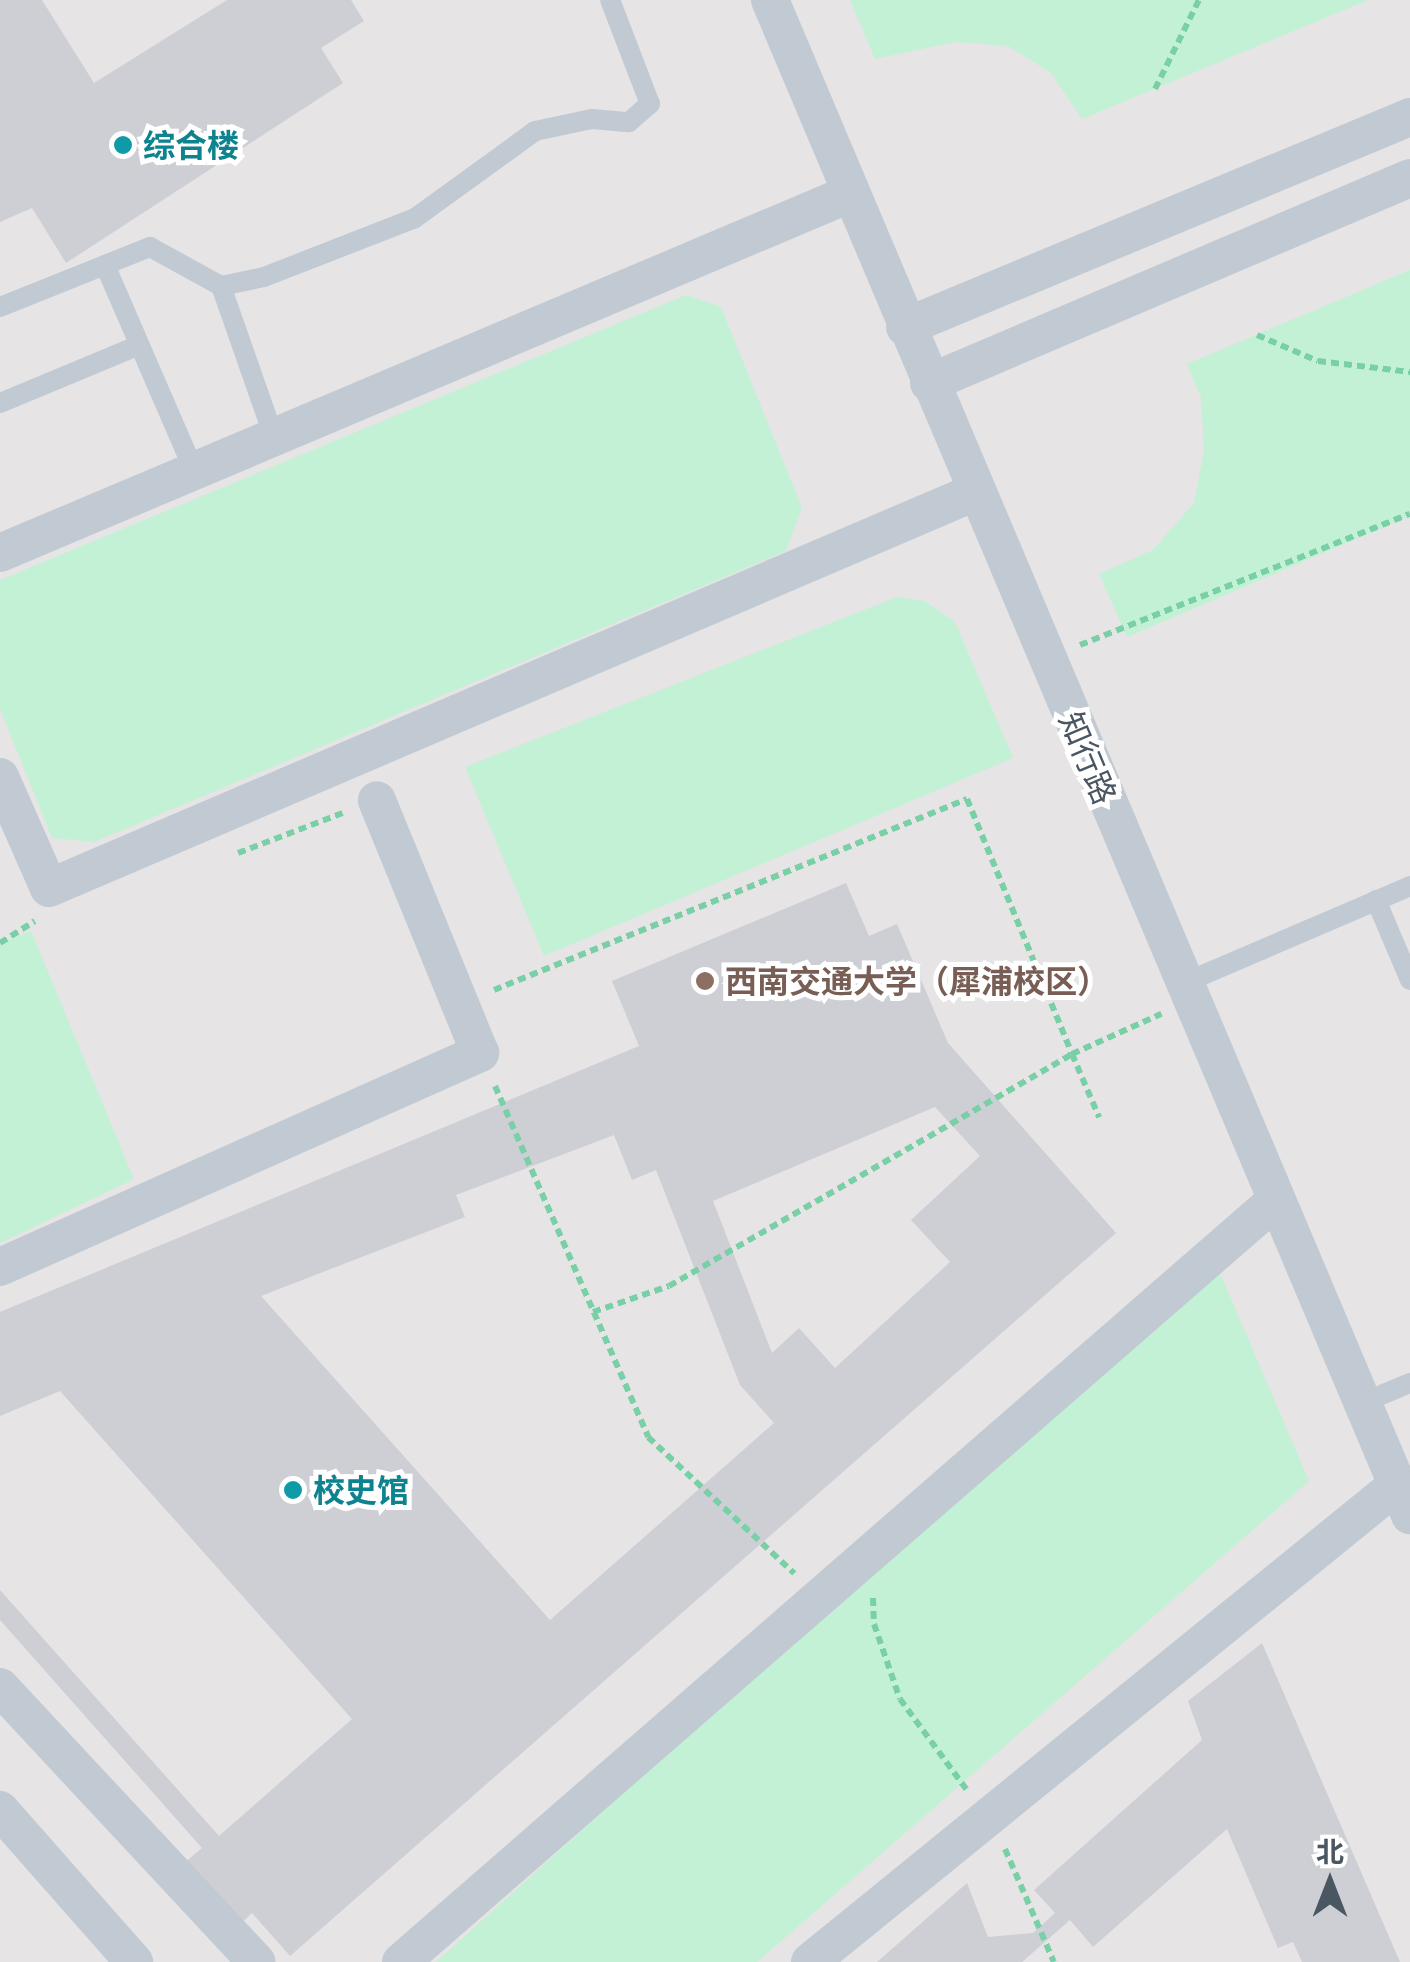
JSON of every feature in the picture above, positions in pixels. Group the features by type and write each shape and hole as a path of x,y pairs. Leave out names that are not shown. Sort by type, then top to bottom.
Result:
{"street":[{"name":"知行路","path":"770,0 1404,1500"},
{"path":"905,327 1410,117"},
{"path":"929,383 1410,178"},
{"path":"0,553 849,194"},
{"path":"0,777 49,888 975,492"},
{"path":"0,1267 480,1053 377,800"},
{"path":"402,1962 873,1547 1276,1200"},
{"path":"810,1962 989,1815 1404,1500"},
{"path":"0,1687 256,1962"},
{"path":"0,1810 134,1962"}],"lane":[{"path":"0,307 150,247 221,286 264,277 415,218 536,131 592,119 629,122 650,104 610,0"},
{"path":"104,265 194,471"},
{"path":"221,286 274,437"},
{"path":"0,403 139,344"},
{"path":"1188,991 1410,886"},
{"path":"1376,900 1410,980"},
{"path":"1362,1403 1410,1383"}],"path":[{"path":"1155,89 1200,0"},
{"path":"1257,335 1318,361 1410,372"},
{"path":"1046,659 1410,514"},
{"path":"460,1004 967,800 1099,1117"},
{"path":"593,1312 668,1286 1188,991"},
{"path":"480,1053 648,1437 818,1595"},
{"path":"873,1547 874,1624 900,1699 989,1815 1054,1962"}],"shaded area":[{"name":"西南交通大学（犀浦校区）","path":"0,0 1410,0 1410,1962 0,1962"}],"green space":[{"path":"850,0 1368,0 1082,119 1051,73 1008,46 955,42 875,59"},
{"path":"1410,270 1410,516 1127,637 1099,574 1153,550 1194,503 1204,451 1201,398 1187,364"},
{"path":"686,295 721,307 802,508 786,551 94,842 52,838 0,709 0,580"},
{"path":"897,597 925,601 955,622 1013,758 544,956 465,767"},
{"path":"31,931 134,1179 0,1243 0,943"},
{"path":"1214,1259 1309,1481 757,1962 436,1962"}],"building":[{"name":"综合楼","path":"0,0 42,0 94,83 227,0 351,0 364,21 321,48 343,83 66,263 32,208 0,222"},
{"path":"846,883 869,936 897,924 948,1043 1116,1233 290,1956 252,1913 237,1927 182,1865 202,1848 0,1620 0,1590 219,1836 352,1719 60,1391 0,1416 0,1312 639,1046 612,981","holes":["935,1107 980,1156 911,1220 950,1262 835,1368 799,1328 772,1353 713,1201","614,1135 632,1180 656,1170 740,1385 774,1423 550,1620 261,1296 465,1217 456,1195"]},
{"path":"1262,1643 1400,1962 1302,1962 1293,1942 1278,1948 1227,1829 1093,1947 1070,1920 1022,1962 877,1962 967,1883 988,1937 1033,1933 1055,1913 1034,1890 1202,1740 1188,1701"}],"place":[{"name":"综合楼","path":"123,145"},
{"name":"西南交通大学（犀浦校区）","path":"705,981"},
{"name":"校史馆","path":"293,1490"}]}
